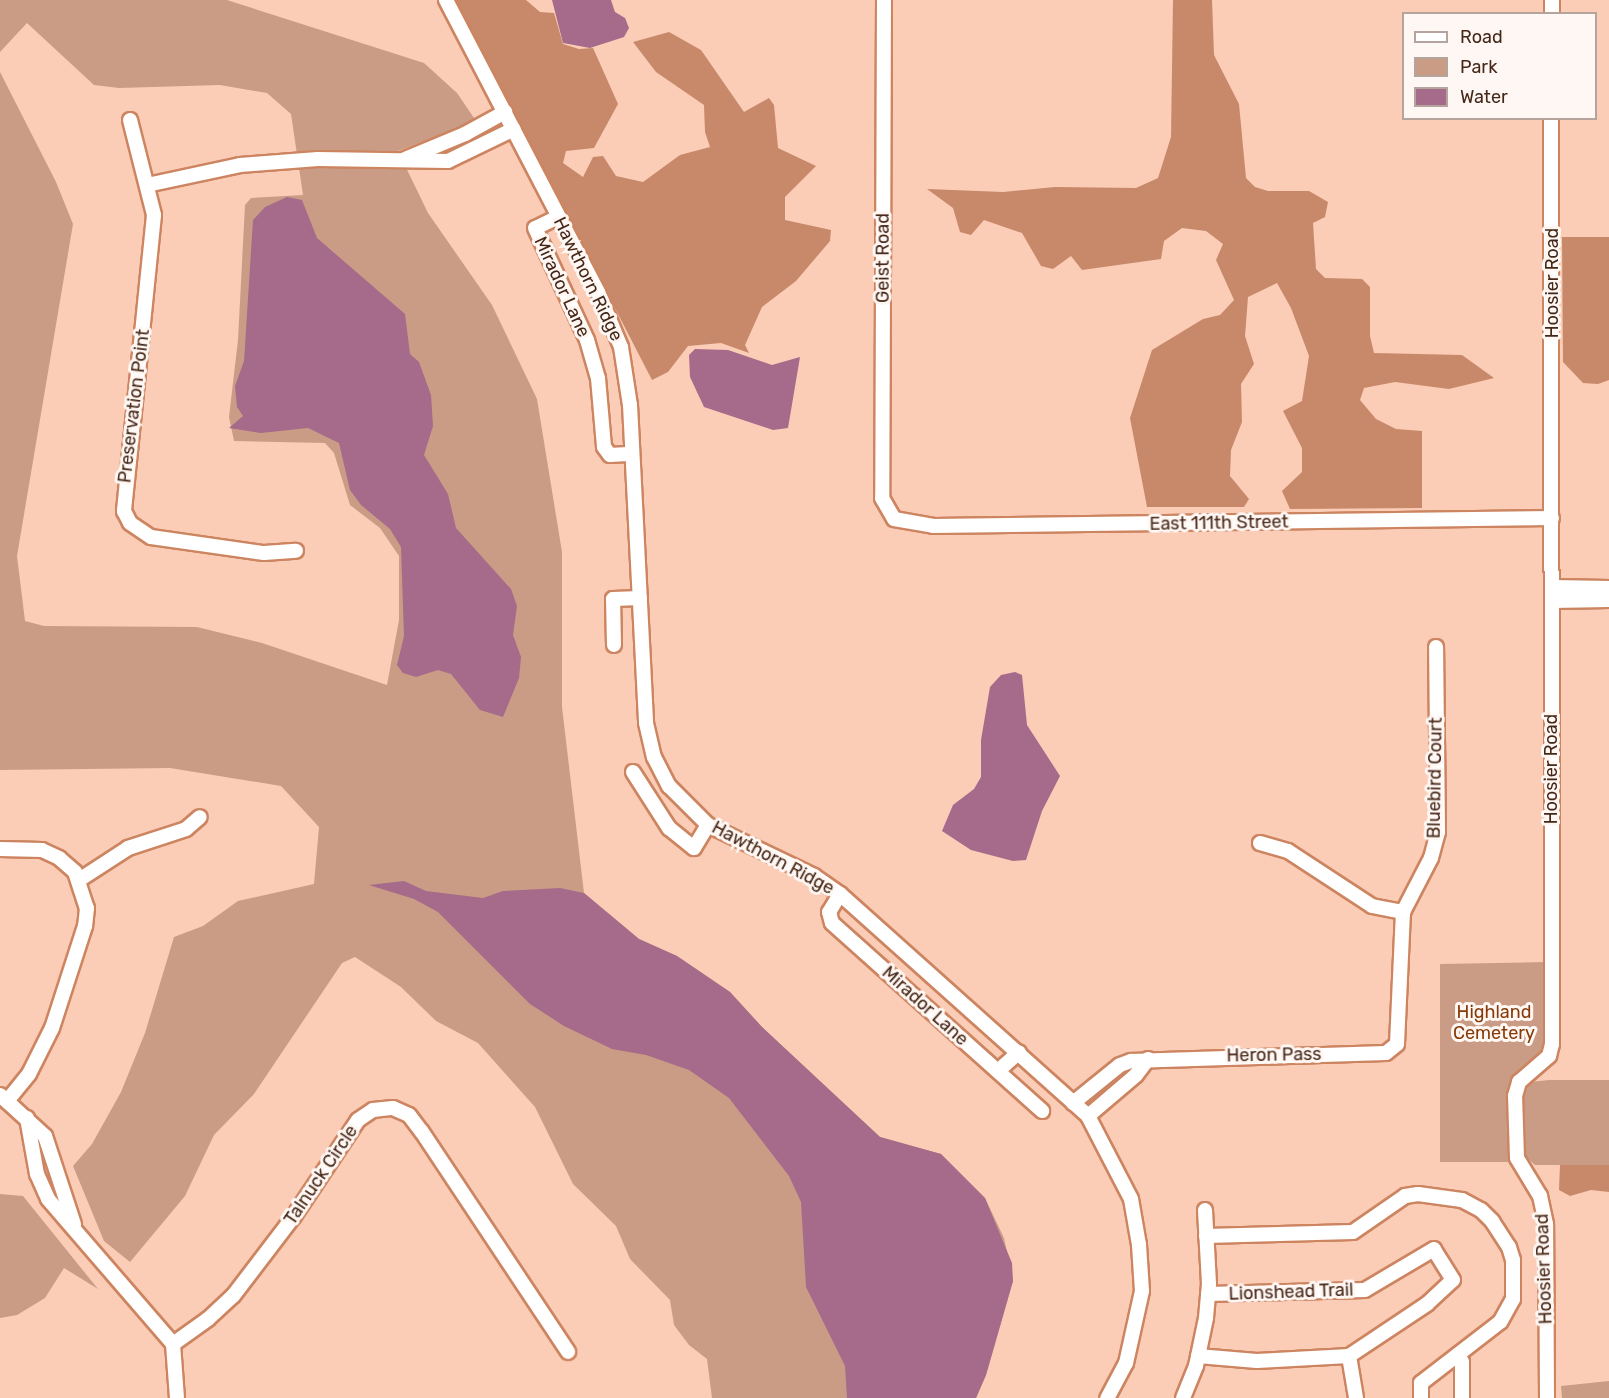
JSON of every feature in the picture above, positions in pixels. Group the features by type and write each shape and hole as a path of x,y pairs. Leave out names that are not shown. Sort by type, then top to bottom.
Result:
{"street":[{"name":"Hawthorn Ridge","path":"446,0 598,292 621,348 627,376 646,723 651,745 669,786 708,825 813,876 840,894 1088,1116 1131,1199 1139,1245 1142,1291 1126,1363 1107,1398"},
{"name":"Geist Road","path":"884,0 882,498 888,514"},
{"path":"403,160 465,134 505,112"},
{"name":"Preservation Point","path":"130,120 147,184 154,232 124,512 130,522 151,537 264,553 296,551"},
{"name":"Hoosier Road","path":"1547,1398 1546,1224 1540,1196 1517,1158 1515,1096 1519,1082 1549,1056 1552,1044 1551,120"},
{"path":"147,184 240,165 274,165 318,159 448,160 514,129"},
{"name":"Mirador Lane","path":"558,217 535,228 588,340 600,396 604,447 610,455 632,454"},
{"name":"East 111th Street","path":"888,514 901,523 933,526 1552,518"},
{"path":"1552,594 1609,588"},
{"path":"1552,594 1609,600"},
{"path":"614,645 613,599 640,598"},
{"name":"Bluebird Court","path":"1397,1044 1403,912 1431,858 1438,832 1436,647"},
{"path":"633,772 669,828 694,848 708,825"},
{"path":"79,880 128,848 186,829 200,817"},
{"path":"1260,843 1288,851 1372,906 1403,912"},
{"path":"0,849 42,850 59,858 79,880 87,908 71,971 42,1050 4,1098 45,1136 53,1152 70,1217 81,1236"},
{"name":"Mirador Lane","path":"840,894 829,912 832,923 1042,1111"},
{"name":"Heron Pass","path":"1073,1103 1120,1065 1148,1059 1386,1053 1397,1044"},
{"path":"998,1071 1019,1052"},
{"path":"1088,1116 1136,1075 1148,1059"},
{"name":"Talnuck Circle","path":"173,1344 208,1319 233,1296 294,1216 358,1120 373,1110 393,1108 409,1115 422,1132 568,1352"},
{"path":"27,1118 37,1174 48,1199 173,1344 177,1398"},
{"path":"1206,1236 1353,1232 1405,1196 1436,1195 1462,1200 1481,1210 1502,1234 1513,1260 1514,1278 1508,1312 1421,1383 1421,1398"},
{"path":"1183,1398 1198,1356 1208,1294 1205,1210"},
{"name":"Lionshead Trail","path":"1208,1294 1365,1290 1434,1249 1453,1280 1448,1288 1349,1356"},
{"path":"1458,1354 1462,1362 1462,1398"},
{"path":"1198,1356 1257,1361 1349,1356 1356,1398"}],"green space":[{"path":"0,0 227,0 424,63 457,93 476,121 398,151 428,213 492,305 537,399 562,552 562,707 584,893 639,939 677,956 730,992 762,1027 880,1137 941,1154 985,1198 1004,1238 1013,1281 986,1375 976,1398 712,1398 707,1359 689,1345 674,1325 670,1300 630,1259 616,1226 573,1184 535,1107 478,1043 436,1021 401,987 355,957 342,963 254,1094 214,1135 185,1196 130,1262 104,1241 73,1166 92,1144 121,1092 145,1033 174,937 203,926 238,901 314,884 319,827 281,786 170,768 0,770 0,72 56,182 73,224 17,556 25,621 44,626 197,627 262,643 387,685 399,620 399,556 380,528 350,505 334,453 325,443 234,441 229,417 238,340 245,205 251,198 303,195 291,114 267,93 220,85 119,88 94,85 27,23 0,52"},
{"name":"Highland Cemetery","path":"1546,962 1546,1050 1509,1083 1510,1162 1440,1162 1440,964"},
{"name":"Highland Cemetery","path":"1609,1080 1609,1165 1535,1165 1526,1157 1522,1094 1530,1082"},
{"path":"0,1194 23,1196 98,1289 64,1268 45,1298 17,1315 0,1318"},
{"path":"1609,1381 1609,1398 1562,1398 1561,1386"}],"shaded area":[{"path":"456,0 526,0 540,12 554,13 563,44 579,49 593,48 618,104 594,148 566,151 563,163 583,177 593,157 603,156 616,176 643,182 680,155 710,147 705,132 704,105 656,72 633,42 669,32 701,50 744,112 769,98 774,105 778,148 816,166 785,197 785,220 831,230 830,241 796,281 762,307 745,345 749,353 721,343 688,346 668,372 652,380"},
{"path":"1173,0 1212,0 1214,55 1239,104 1246,178 1255,187 1268,191 1309,191 1328,202 1325,217 1313,223 1316,269 1325,278 1362,279 1370,287 1370,336 1374,353 1462,355 1494,378 1449,389 1395,382 1364,388 1360,400 1376,419 1396,429 1422,431 1422,508 1290,509 1282,491 1302,472 1302,448 1283,411 1302,401 1309,356 1291,308 1277,283 1248,297 1245,336 1254,364 1241,384 1242,422 1231,450 1230,476 1249,499 1244,507 1147,507 1130,418 1152,350 1203,319 1220,315 1234,300 1216,260 1223,244 1206,231 1182,228 1164,241 1161,259 1082,270 1071,256 1053,269 1041,266 1022,233 984,220 971,235 960,232 953,208 927,189 1003,192 1055,187 1136,188 1158,178 1171,137"},
{"path":"1562,237 1609,237 1609,380 1598,384 1583,383 1563,362"},
{"path":"1560,1165 1609,1165 1609,1192 1591,1190 1570,1196 1559,1190"}],"water":[{"path":"552,0 611,0 615,12 625,18 629,28 624,37 590,48 563,43"},
{"path":"287,197 302,200 317,238 405,314 410,354 419,362 431,395 433,426 424,455 448,494 456,528 511,589 517,606 513,635 521,657 519,678 503,717 480,710 451,674 438,670 416,677 403,673 397,665 404,636 401,547 390,529 361,505 350,490 339,443 308,428 261,433 229,428 243,416 237,407 235,386 244,361 253,220 265,207"},
{"path":"695,349 728,350 772,365 800,357 788,428 773,430 704,407 690,377 689,355"},
{"path":"1015,672 1022,675 1027,725 1060,776 1042,811 1026,860 1013,861 971,850 942,831 953,805 974,789 981,777 981,740 990,687 1001,675"},
{"path":"404,881 426,891 483,898 503,891 560,888 584,893 639,939 677,956 730,992 762,1027 880,1137 941,1154 985,1198 1012,1263 1013,1281 986,1375 976,1398 847,1398 845,1366 806,1287 801,1202 789,1176 729,1098 689,1070 646,1055 612,1049 564,1026 530,1004 438,912 414,899 369,885"}]}
